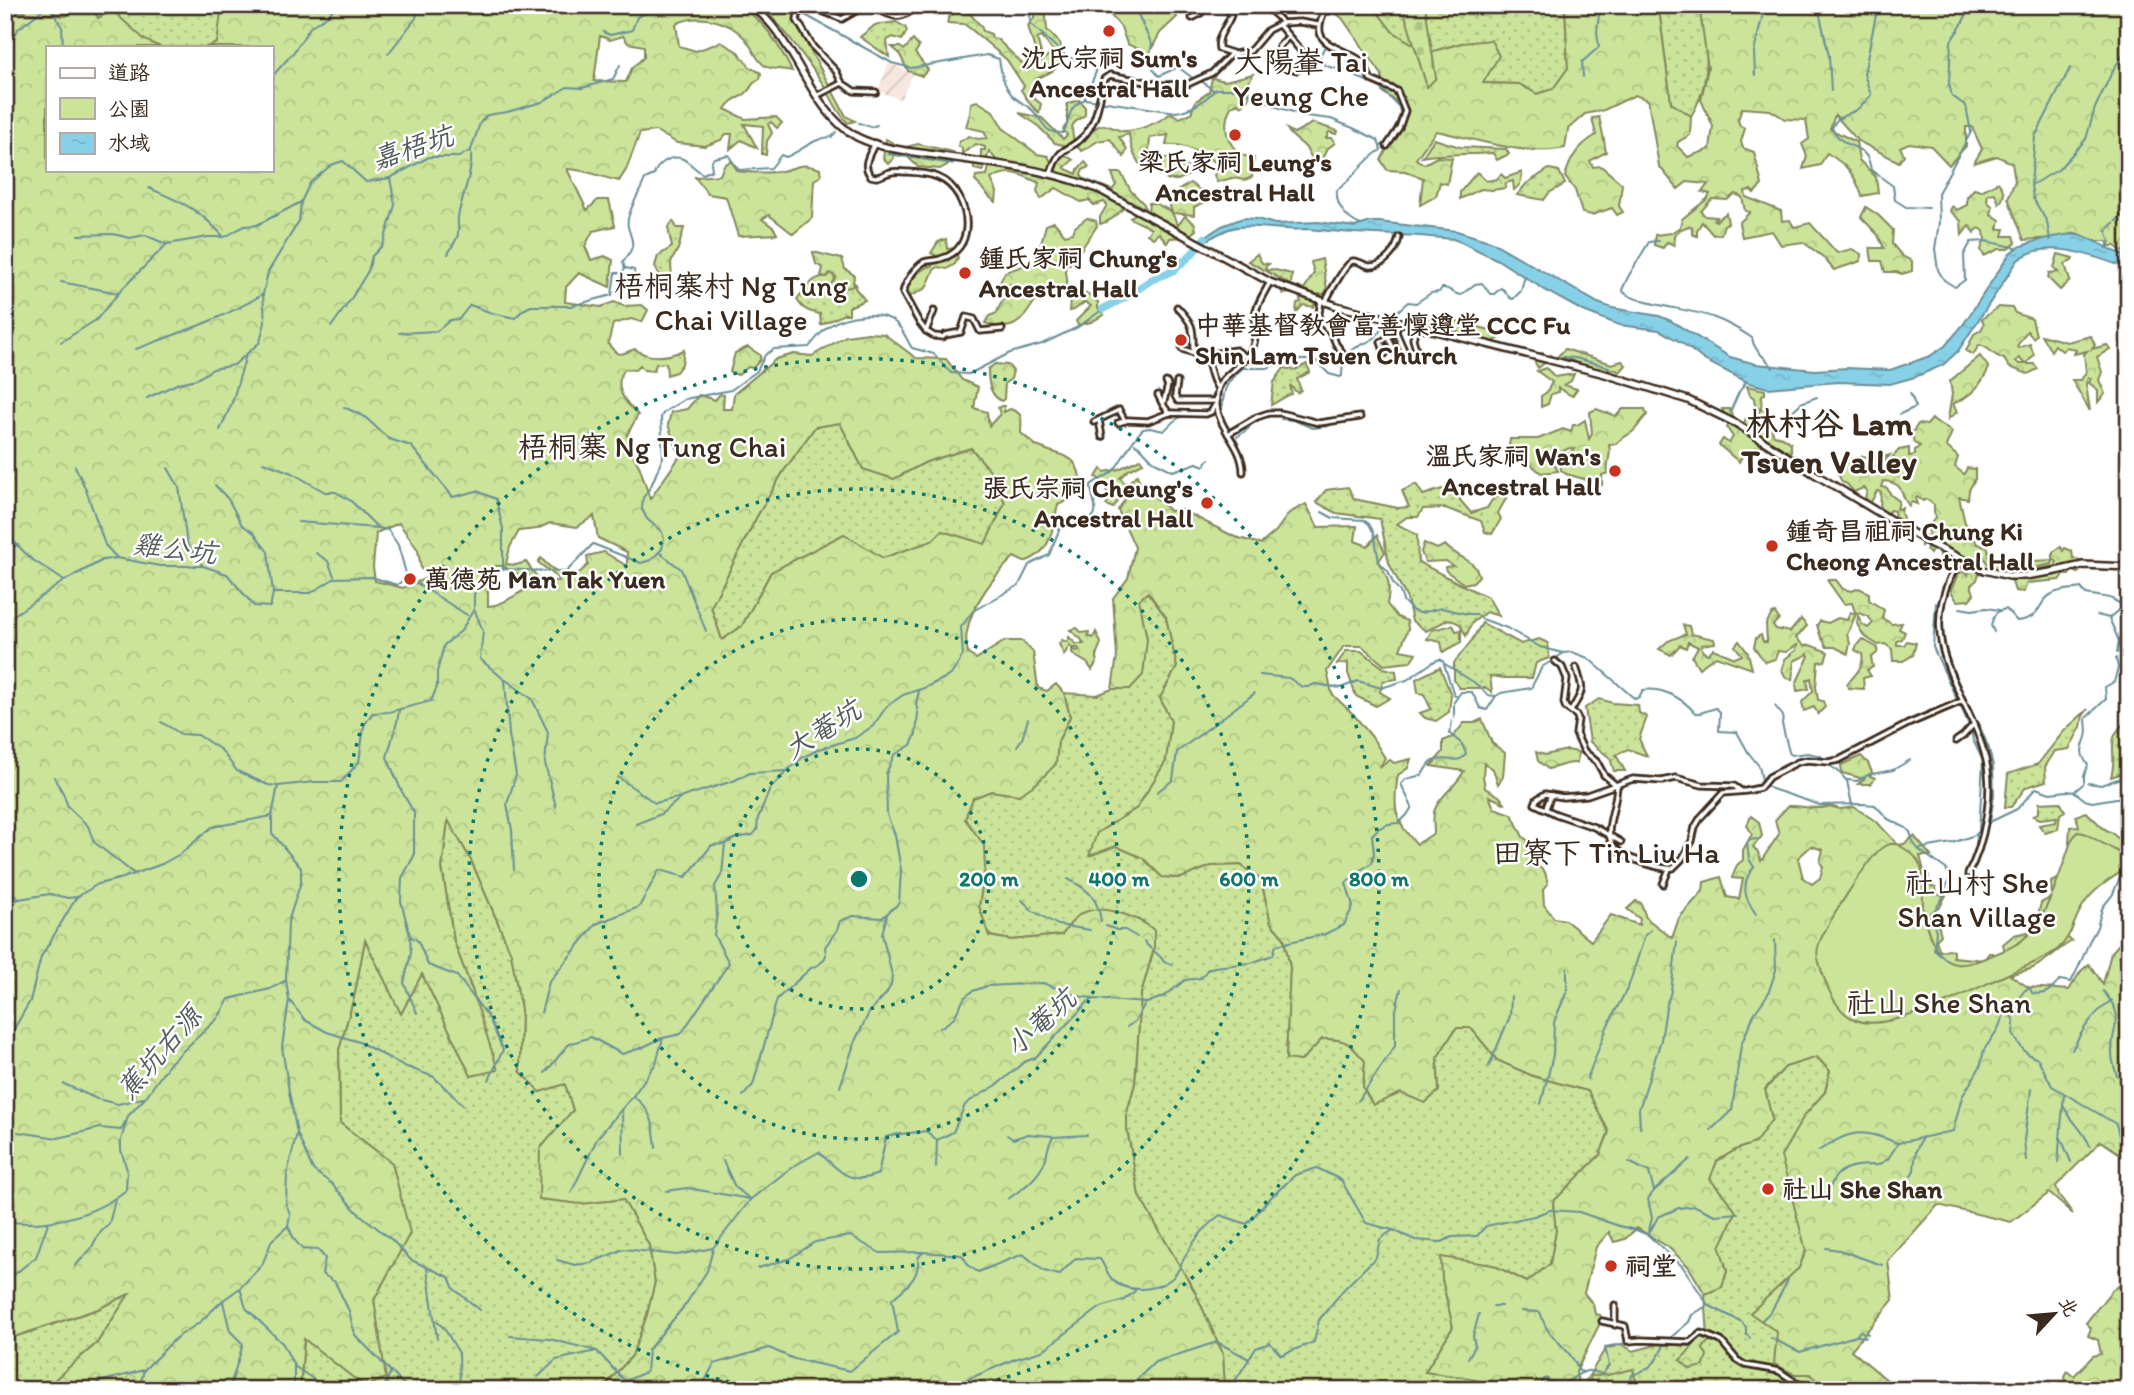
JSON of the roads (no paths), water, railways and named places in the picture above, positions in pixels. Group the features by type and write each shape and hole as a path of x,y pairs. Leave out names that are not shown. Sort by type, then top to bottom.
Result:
{"main road":[{"path":"750,5 771,26 818,95 844,127 875,144 1079,180 1270,282 1323,302 1605,374 1688,400 1737,424 1813,473 1962,561 1984,570 2009,576 2051,572 2083,565 2129,567"}],"street":[{"path":"876,92 854,91 842,83 836,71 813,47 797,20 804,6 842,19 866,5 898,18 918,7 934,10 949,5"},
{"path":"1192,18 1200,14 1206,5"},
{"path":"1222,5 1231,15 1219,38 1219,49 1234,54"},
{"path":"1264,5 1277,15 1288,37 1307,58 1306,64 1297,70 1290,68 1278,53 1279,46 1288,37"},
{"path":"1329,11 1325,10 1318,25 1320,34 1329,46 1359,57 1366,65 1371,80 1397,91 1405,111 1399,128 1387,146"},
{"path":"1051,173 1057,156 1083,136 1090,127 1106,76 1169,86 1188,84 1206,76 1228,57 1250,51 1268,30 1280,24 1300,22 1318,25"},
{"path":"818,95 842,83"},
{"path":"875,144 866,164 869,174 878,178 891,172 908,172 940,177 958,195 967,224 965,239 958,248 951,255 939,260 926,261 914,271 904,288 907,301 926,331 943,337 959,334 966,317 975,321 980,331 1002,329"},
{"path":"1342,359 1342,352 1332,334 1318,320 1323,302 1349,262 1376,265 1392,254 1399,237"},
{"path":"1243,472 1240,454 1219,417 1218,387 1224,376 1247,358 1255,342 1255,314 1270,282"},
{"path":"1177,307 1193,327 1193,353"},
{"path":"926,331 934,311"},
{"path":"1396,321 1396,332 1407,357"},
{"path":"1414,354 1416,326"},
{"path":"1385,354 1380,343 1396,332"},
{"path":"1388,337 1395,352"},
{"path":"1182,349 1206,357 1236,350 1247,358"},
{"path":"1206,357 1210,374 1218,387"},
{"path":"1164,405 1168,385 1166,382"},
{"path":"1177,382 1175,396 1178,401 1217,404"},
{"path":"1158,395 1170,413"},
{"path":"1118,423 1148,421 1170,413 1206,414 1217,404"},
{"path":"1102,437 1097,421 1119,410 1125,421"},
{"path":"1228,434 1269,413 1280,413 1319,423 1360,417"},
{"path":"1962,561 1951,577 1942,602 1940,626 1944,658 1987,764 1988,798 1985,821 1975,860 1968,874"},
{"path":"1555,661 1562,667 1567,679 1564,703 1578,719 1576,732 1584,751 1597,762 1606,778 1616,786"},
{"path":"1572,712 1583,688 1576,667"},
{"path":"1616,786 1609,835 1612,846 1620,854 1659,867 1675,868 1692,841 1699,820 1725,793 1746,792 1762,786 1766,780 1798,762 1842,759 1885,735 1962,701"},
{"path":"1956,741 1973,725"},
{"path":"1621,842 1594,827 1535,804 1536,801 1542,795 1587,795 1636,779 1662,781 1676,778 1703,785 1734,786 1741,791"},
{"path":"1546,808 1551,795"},
{"path":"1663,884 1669,869"},
{"path":"1615,1305 1615,1325"},
{"path":"1602,1321 1625,1326 1628,1341 1690,1342 1701,1333 1713,1336 1745,1365 1779,1371 1804,1388 1819,1390"}],"water":[{"path":"1243,218 1275,224 1318,222 1355,227 1379,222 1457,231 1492,242 1598,303 1671,321 1730,357 1756,364 1815,370 1890,370 1930,356 1945,346 1963,325 2011,252 2034,242 2064,235 2079,235 2129,258 2129,269 2073,251 2058,249 2030,253 2018,260 1958,351 1943,365 1890,384 1838,382 1768,388 1749,383 1704,360 1659,330 1619,325 1581,310 1498,260 1453,239 1247,226 1229,229 1205,241 1200,240 1222,226"}],"waterway":[{"path":"5,56 18,29 49,5"},
{"path":"273,77 311,26 330,14 335,5"},
{"path":"388,54 416,18 419,5"},
{"path":"603,32 610,35 632,30 637,17 646,13 647,5"},
{"path":"787,5 892,63 911,68 987,55 999,59 1009,91 1032,110 1052,132 1063,133 1072,110 1085,99 1176,112 1198,104 1216,89 1237,89 1258,96 1277,107 1306,116 1331,119 1378,140 1381,150 1337,190 1343,211 1351,220 1361,225"},
{"path":"1031,5 1030,24 1065,55 1093,64 1096,72 1085,98"},
{"path":"1137,5 1136,10 1152,45 1151,62 1156,73 1159,76 1178,67 1194,79"},
{"path":"1583,77 1582,62 1599,47 1597,32 1600,5"},
{"path":"1755,75 1754,52 1765,5"},
{"path":"1878,5 1864,74 1871,95 1858,108 1838,119 1832,128 1844,142 1863,152 1871,170 1893,186 1895,200 1906,207 1929,208"},
{"path":"1971,5 1951,41 1949,84 1952,96 1966,106 1971,132 1938,193 1939,222 1935,249 1938,270 1944,280 1955,287 1965,280 1964,255 1971,242 1986,241 2018,248"},
{"path":"49,7 62,27 63,46"},
{"path":"1819,11 1829,56 1831,91"},
{"path":"1319,27 1317,33 1323,40"},
{"path":"1326,44 1319,58 1325,65 1353,70 1357,77 1379,86 1399,107 1401,118 1388,141 1381,146"},
{"path":"2050,240 2047,222 2033,198 2031,185 2058,170 2086,139 2095,108 2114,68 2129,48"},
{"name":"嘉梧坑","path":"61,342 96,320 122,289 167,244 225,237 244,226 257,225 301,202 310,183 331,165 343,161 366,182 390,178 429,157 459,157 471,150 480,123 487,115 542,102 567,87 582,88 613,79 620,65"},
{"path":"2031,184 2035,137 2070,68"},
{"path":"1200,80 1214,91"},
{"path":"859,123 871,127 877,125"},
{"path":"399,333 437,331 450,320 459,319 470,305 515,318 531,306 571,306 612,295 615,273 621,273 625,269 623,262 632,247 628,227 631,210 645,179 654,175 665,161 683,159 703,174 712,170 711,162 714,158 728,155 739,170 771,168 781,155 786,157 814,142 832,137 836,132"},
{"path":"448,254 458,234 458,217 469,176 471,151"},
{"path":"888,154 953,164"},
{"path":"331,327 368,271 372,256 383,245 395,205 390,178"},
{"path":"149,188 189,207 223,236"},
{"path":"147,398 179,383 197,379 213,369 234,365 260,342 265,322 263,294 268,272 299,221 301,202"},
{"path":"2107,248 2110,241 2106,230 2129,209"},
{"path":"78,235 113,234 130,238 145,235 166,244"},
{"path":"1103,309 1151,280 1174,270 1205,238"},
{"path":"1658,241 1649,242 1622,290 1637,299 1703,314 1732,326 1752,338 1758,351 1773,368"},
{"path":"2124,256 2129,245"},
{"path":"626,268 634,270 635,278"},
{"path":"1391,317 1408,302 1416,303 1442,288 1461,295 1475,284 1482,283 1490,294 1501,288 1513,299 1521,291 1525,276"},
{"path":"61,282 118,293"},
{"path":"136,349 217,318 263,294"},
{"path":"5,905 19,899 50,894 77,897 98,884 162,864 180,854 212,827 272,816 278,786 341,782 359,762 364,726 372,713 389,712 431,701 437,687 437,672 444,645 461,631 474,609 474,594 488,574 503,569 566,572 593,544 641,563 651,560 662,549 664,539 662,532 647,519 642,509 643,498 663,457 661,417 664,412 685,399 731,390 757,371 765,355 774,349 809,347 823,331 836,322 863,315 882,316 897,324 912,348 934,354 951,373 969,374 1010,353 1042,344 1078,327 1103,309"},
{"name":"大菴坑","path":"541,1013 549,982 596,924 639,907 659,870 686,877 712,845 725,844 736,838 753,835 770,789 802,758 819,749 855,738 873,726 887,706 903,695 951,675 963,655 961,627 973,611 1019,585 1029,565 1049,555 1064,518 1080,527 1092,518 1096,509 1091,485 1114,470 1143,429 1164,431 1182,417 1209,415 1222,409 1227,386 1243,368 1268,368 1284,359 1315,360 1329,374 1340,377 1344,360 1350,351 1375,337 1387,320"},
{"path":"220,430 232,403 246,355"},
{"path":"1563,357 1609,367"},
{"path":"1730,412 1746,382"},
{"path":"1900,414 1916,407 1910,393"},
{"path":"1786,417 1801,403 1817,397"},
{"path":"344,407 365,417 389,439 411,446 453,497 477,491 496,499 503,529 503,569"},
{"path":"1281,419 1293,420 1313,428 1329,426"},
{"path":"1237,437 1251,424"},
{"path":"1135,444 1153,461 1173,471 1197,463 1204,466 1209,459"},
{"path":"263,462 292,473 325,492 336,492 351,501 378,528 388,530 398,545 407,577 467,615"},
{"path":"75,466 105,545 117,558"},
{"path":"168,468 179,487 187,544 203,566"},
{"path":"215,485 228,499 242,525 253,532 268,552 273,593"},
{"path":"1322,512 1333,518 1364,520 1369,524 1374,533 1379,562 1388,571 1403,601 1413,611 1420,613 1442,608 1476,614 1540,647 1563,653"},
{"path":"298,522 377,528"},
{"path":"5,532 30,558 63,580"},
{"path":"5,549 18,545"},
{"path":"316,553 328,561 334,576"},
{"path":"660,553 681,569 706,631"},
{"name":"雞公坑","path":"5,621 64,581 103,560 117,558 160,566 203,566 227,574 254,606 270,607 273,593 311,593 335,578 372,577 397,585 407,577"},
{"path":"1994,632 1991,625 1997,612 2006,609 2017,621 2026,619 2032,617 2052,594 2081,588 2086,594 2110,598 2121,604 2122,607 2109,618 2119,641 2117,653"},
{"path":"1936,603 1933,647 1957,700"},
{"path":"1960,608 1999,610"},
{"path":"475,611 483,631 480,659 505,680 509,735 516,775 507,804 512,830 514,870"},
{"path":"2097,615 2109,618"},
{"path":"2120,641 2129,644"},
{"path":"1454,717 1454,702 1461,692 1472,692 1480,708 1487,710 1501,693 1531,688 1542,667 1564,653 1572,652 1588,658 1635,699 1643,690 1657,690 1678,698 1695,713 1716,708 1720,712 1719,731 1737,732 1759,766 1763,784 1820,805 1875,805 1888,819 1910,832 1918,849 1952,843 1975,835 1990,822 2017,809 2036,788 2050,793 2075,792 2092,802 2129,796"},
{"path":"2084,782 2088,765 2082,751 2087,735 2086,718 2106,699 2105,687 2114,682 2118,668 2116,658"},
{"path":"1260,675 1289,678 1302,687 1315,684 1341,688 1358,681 1381,688 1407,680 1440,659 1456,696"},
{"path":"1445,664 1475,683 1488,695 1495,696"},
{"path":"506,680 532,699 548,732 545,763 556,807"},
{"path":"743,1096 753,1085 777,999 811,968 824,960 825,947 840,921 853,916 882,918 899,903 901,870 895,835 887,815 886,774 894,755 911,745 916,734 919,691"},
{"path":"1157,792 1173,780 1177,752 1255,693"},
{"path":"1960,705 1969,725"},
{"path":"1775,706 1783,716 1782,724 1791,755 1808,753 1821,756 1847,781 1852,805"},
{"path":"399,711 387,757 414,813 414,856 402,878 401,901 410,936 411,953 404,983 417,1013"},
{"path":"1017,746 1028,719"},
{"name":"小菴坑","path":"557,1260 575,1265 590,1263 624,1249 677,1255 713,1248 751,1199 792,1167 819,1152 846,1175 868,1177 878,1174 886,1137 926,1131 937,1140 953,1132 965,1105 997,1085 1024,1062 1035,1058 1088,1002 1094,999 1147,1003 1165,996 1185,980 1201,978 1207,970 1214,967 1251,963 1273,955 1276,945 1325,934 1344,925 1353,906 1346,883 1372,863 1372,835 1384,826 1399,823 1412,807 1401,784 1406,779 1422,775 1433,761 1455,760 1466,754 1462,744 1450,734 1452,721"},
{"path":"161,722 181,734 198,735 221,750 237,771 268,785 278,786"},
{"path":"1978,722 1993,766 1994,795 1990,822"},
{"path":"1971,730 1983,761 1979,831"},
{"path":"1872,774 1893,770 1910,760"},
{"path":"636,824 661,814 682,797 750,773 787,771"},
{"path":"1847,780 1857,781 1870,774"},
{"path":"2088,783 2101,785 2129,775"},
{"path":"54,777 68,807 88,826 94,842 133,873"},
{"path":"618,777 655,803 682,797"},
{"path":"2075,791 2083,784"},
{"path":"86,1390 99,1382 144,1370 176,1338 199,1323 240,1288 262,1265 272,1240 288,1226 290,1214 286,1204 287,1174 297,1133 282,1047 289,1000 286,980 288,922 301,882 301,868 272,833 272,816"},
{"path":"1975,854 1977,835"},
{"path":"1756,914 1746,897 1745,885 1754,867 1749,859 1747,843 1757,839"},
{"name":"大菴坑","path":"571,1193 598,1137 633,1096 656,1063 663,1038 681,1034 729,963 714,935 717,913 715,886 722,874 725,844"},
{"path":"1919,850 1946,869 1950,877 1942,899 1931,916 1936,931 1934,949 1947,960"},
{"path":"1826,1196 1834,1179 1843,1170 1854,1166 1878,1165 1888,1159 1898,1143 1953,1131 1962,1097 1980,1067 1984,1050 1998,1029 2005,1005 2018,999 2030,988 2032,993 2041,994 2060,980 2071,982 2096,929 2103,907 2113,894 2124,864 2129,861"},
{"path":"1068,879 1095,900 1101,921"},
{"path":"5,888 18,898"},
{"path":"6,1043 30,1001 41,957 76,898"},
{"path":"1022,900 1033,911 1058,925 1090,930"},
{"path":"840,1087 855,1041 870,1011 891,985 892,975 882,934 887,915"},
{"path":"1106,926 1125,930 1137,937"},
{"path":"1587,1079 1607,1027 1629,985 1645,935 1651,930"},
{"path":"410,936 418,941 428,965 457,976 489,1018 503,1050 489,1080"},
{"path":"1711,1130 1732,1110 1741,1045 1754,1014 1768,994 1776,970 1775,940"},
{"path":"1144,941 1164,962 1173,965"},
{"path":"1640,1128 1639,1109 1661,1040 1677,942"},
{"path":"1541,1104 1553,1055 1554,1022 1567,991 1567,968"},
{"name":"蕉坑右源","path":"5,1221 36,1223 69,1218 100,1207 126,1190 127,1170 121,1140 128,1116 145,1098 170,1063 218,1018 229,999 270,989 285,981"},
{"path":"940,1028 953,1019 965,997 987,986 1043,983 1077,996 1092,998"},
{"path":"1358,1101 1395,1046 1395,1014 1401,989"},
{"path":"2103,991 2117,1015 2112,1043 2117,1076"},
{"path":"1489,1066 1510,1016 1511,996"},
{"path":"289,1000 305,1020 327,1032 359,1042 404,1066 434,1077 464,1106"},
{"path":"2072,1050 2089,1022 2112,1000"},
{"path":"1127,1027 1135,1021 1145,1004"},
{"path":"2006,1014 2013,1019 2013,1034 2018,1042 2026,1052 2038,1059 2052,1086 2116,1124 2126,1160"},
{"path":"545,1073 569,1044 591,1037 622,1054 662,1038"},
{"path":"64,1084 97,1099 118,1104 143,1098"},
{"path":"2026,1160 2024,1140 2031,1089"},
{"path":"2058,1162 2064,1094"},
{"path":"634,1097 649,1113 656,1148"},
{"path":"2064,1107 2090,1146"},
{"path":"622,1109 623,1154"},
{"path":"18,1132 58,1138 100,1128 121,1130 125,1122"},
{"path":"297,1133 313,1170 332,1184 357,1212 392,1240 411,1260 449,1277 454,1289 480,1310"},
{"path":"1818,1151 1848,1135 1865,1133 1897,1143"},
{"path":"1007,1135 1013,1139 1028,1134 1052,1136"},
{"path":"1008,1199 1040,1171 1053,1137 1087,1135"},
{"path":"1911,1176 1922,1137"},
{"path":"2061,1138 2071,1162"},
{"path":"936,1167 937,1140"},
{"path":"1654,1191 1690,1159"},
{"path":"723,1161 735,1187 750,1199"},
{"path":"1629,1162 1649,1172 1654,1191 1648,1199 1652,1218 1648,1234"},
{"path":"700,1390 714,1364 769,1348 794,1359 850,1371 898,1332 892,1299 914,1277 918,1258 923,1252 962,1255 969,1266 978,1272 1023,1254 1044,1271 1059,1275 1076,1258 1100,1259 1117,1283 1132,1289 1149,1288 1165,1283 1173,1277 1197,1238 1220,1215 1247,1224 1295,1175 1317,1168 1341,1180 1366,1223 1393,1230"},
{"path":"666,1191 687,1188 750,1199"},
{"path":"75,1266 109,1224 115,1200"},
{"path":"1648,1235 1658,1217 1679,1208 1695,1206 1715,1215 1738,1213"},
{"path":"1224,1390 1237,1378 1256,1348 1270,1343 1281,1355 1314,1342 1319,1320 1344,1289 1376,1257 1380,1239 1393,1230 1415,1240 1442,1242 1452,1237 1477,1236 1486,1226 1550,1210 1579,1212 1648,1235 1683,1267 1708,1305 1742,1322 1750,1338"},
{"path":"5,1282 36,1257 48,1223"},
{"path":"288,1226 302,1249 318,1250 325,1258 322,1274 335,1282 349,1311 355,1335 402,1383 413,1390"},
{"path":"758,1268 789,1259 815,1242 850,1236 880,1253 923,1252"},
{"path":"1826,1248 1882,1265"},
{"path":"510,1336 549,1339 597,1351 625,1381 646,1372 648,1350 686,1304 707,1271 713,1249"},
{"path":"427,1268 437,1339"},
{"path":"1762,1320 1772,1310 1788,1280"},
{"path":"240,1288 246,1308 283,1344 294,1366 294,1390"},
{"path":"955,1390 959,1383 1015,1359 1042,1351 1101,1307 1124,1300 1135,1291"},
{"path":"223,1302 230,1331 243,1344 229,1390"},
{"path":"1669,1339 1689,1322 1692,1315 1708,1305"},
{"path":"1493,1306 1501,1306"},
{"path":"1521,1311 1540,1312 1548,1331 1570,1355 1579,1371 1583,1372"},
{"path":"1468,1358 1475,1346 1473,1336 1479,1314"},
{"path":"435,1320 444,1328 459,1353 460,1388"},
{"path":"1771,1338 1800,1352 1856,1336 1860,1331 1868,1334"},
{"path":"1857,1336 1866,1337"},
{"path":"1126,1390 1155,1362 1217,1342 1249,1359"},
{"path":"1539,1390 1546,1378 1563,1384 1587,1371 1603,1374 1609,1365 1605,1347 1627,1343"},
{"path":"1634,1390 1630,1382 1632,1375 1653,1364 1665,1343"},
{"path":"538,1377 556,1360 596,1351"},
{"path":"294,1366 319,1383"},
{"path":"139,1390 144,1370"},
{"path":"383,1390 391,1371"}],"place":[{"name":"沈氏宗祠 Sum's Ancestral Hall","path":"1109,31"},
{"name":"梁氏家祠 Leung's Ancestral Hall","path":"1235,135"},
{"name":"鍾氏家祠 Chung's Ancestral Hall","path":"965,273"},
{"name":"中華基督教會富善懍遵堂 CCC Fu Shin Lam Tsuen Church","path":"1181,340"},
{"name":"溫氏家祠 Wan's Ancestral Hall","path":"1615,471"},
{"name":"張氏宗祠 Cheung's Ancestral Hall","path":"1207,503"},
{"name":"鍾奇昌祖祠 Chung Ki Cheong Ancestral Hall","path":"1772,546"},
{"name":"萬德苑 Man Tak Yuen","path":"410,579"},
{"name":"社山 She Shan","path":"1768,1189"},
{"name":"祠堂","path":"1611,1266"}],"district":[{"name":"大陽輋 Tai Yeung Che","path":"1301,78"},
{"name":"梧桐寨村 Ng Tung Chai Village","path":"731,302"},
{"name":"林村谷 Lam Tsuen Valley","path":"1829,442"},
{"name":"梧桐寨 Ng Tung Chai","path":"652,446"},
{"name":"田寮下 Tin Liu Ha","path":"1606,852"},
{"name":"社山村 She Shan Village","path":"1977,899"},
{"name":"社山 She Shan","path":"1939,1002"}]}
